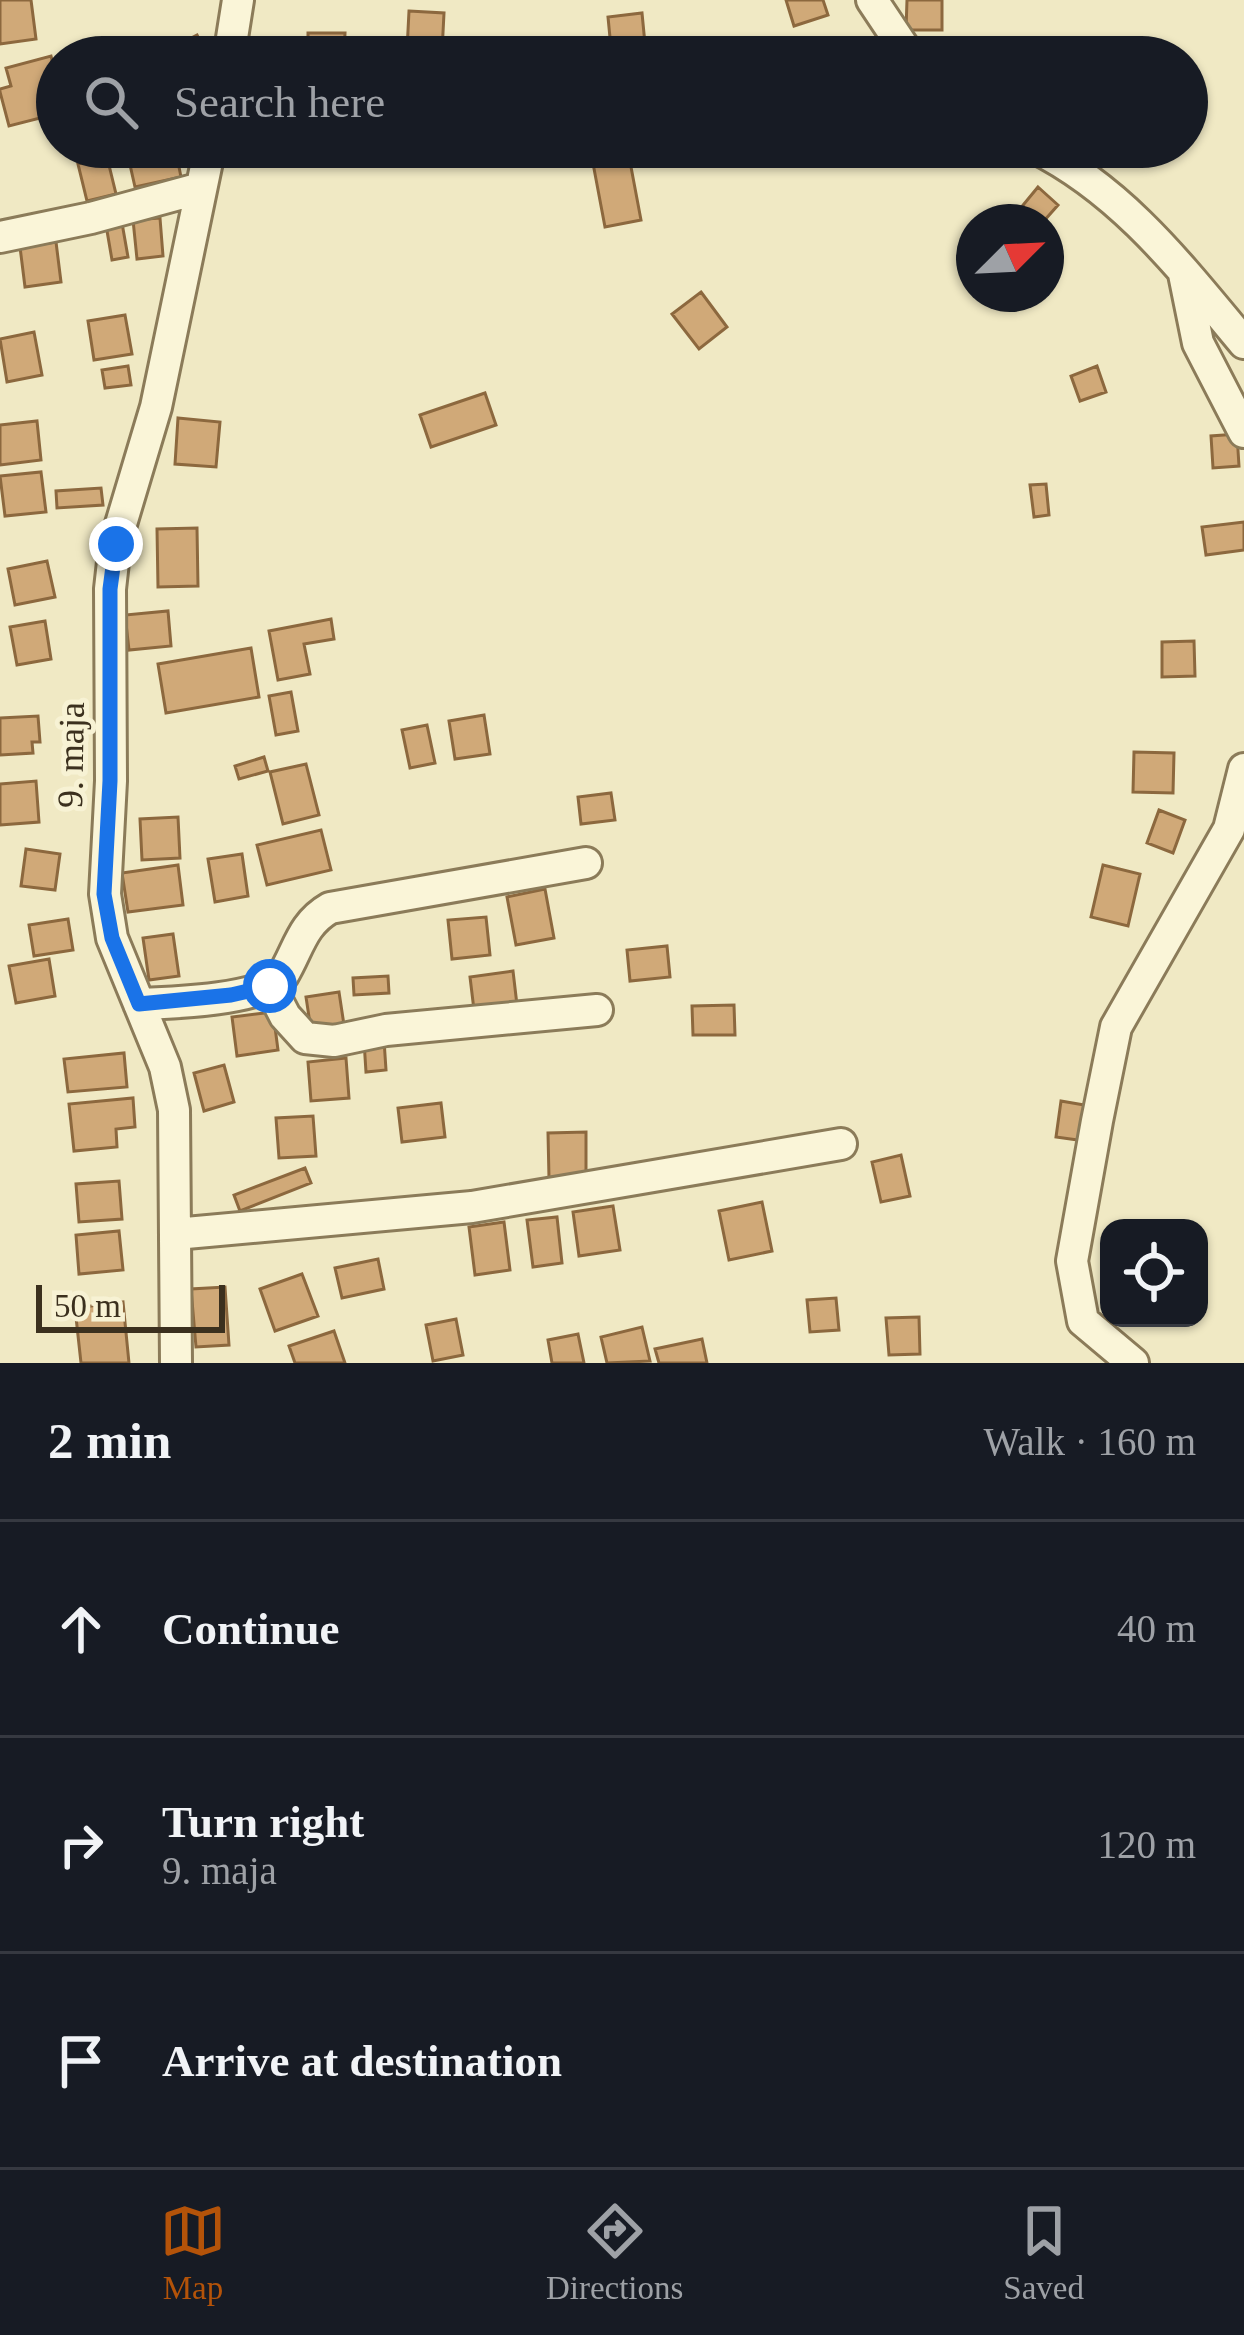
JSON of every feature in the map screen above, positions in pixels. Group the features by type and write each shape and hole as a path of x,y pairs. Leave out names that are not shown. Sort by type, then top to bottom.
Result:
{"street":[{"path":"232,36 238,0"},
{"path":"872,0 896,36"},
{"name":"9. maja","path":"176,1363 174,1110 165,1067 112,938 104,894 110,781 110,589 116,544 156,406 205,168"},
{"path":"1073,168 1117,201 1183,268 1244,343"},
{"path":"0,237 201,188"},
{"path":"1183,268 1198,343 1244,432"},
{"path":"1133,1363 1083,1322 1072,1261 1097,1121 1116,1028 1228,830 1244,769"},
{"path":"139,1004 231,995 270,986 281,978 311,919 330,908 586,863"},
{"path":"270,986 285,1016 305,1038 334,1041 386,1030 597,1010"},
{"path":"175,1234 472,1207 842,1144"}],"building":[{"path":"0,0 31,0 36,39 0,44"},
{"path":"786,0 823,0 828,15 794,26"},
{"path":"907,0 942,0 942,30 906,30"},
{"path":"409,11 444,13 443,36 408,36"},
{"path":"642,13 644,36 610,36 608,17"},
{"path":"308,33 345,33 345,36"},
{"path":"36,60 36,119 9,126 0,92 11,86 6,68"},
{"path":"79,168 110,168 116,194 87,201"},
{"path":"131,168 179,168 181,177 135,187"},
{"path":"594,168 631,168 641,220 605,227"},
{"path":"1038,187 1057,204 1024,204"},
{"path":"160,218 163,256 137,259 133,220"},
{"path":"122,223 128,257 112,260 106,225"},
{"path":"56,242 61,282 25,287 20,247"},
{"path":"701,292 727,327 699,349 672,314"},
{"path":"125,315 132,354 94,360 88,321"},
{"path":"34,332 42,375 7,382 0,339"},
{"path":"128,366 131,385 105,388 102,370"},
{"path":"1097,366 1106,392 1080,401 1071,376"},
{"path":"485,393 496,425 431,447 420,415"},
{"path":"178,418 220,422 216,467 175,464"},
{"path":"37,421 41,460 0,465 0,425"},
{"path":"1237,434 1239,466 1213,468 1211,436"},
{"path":"41,472 46,512 5,516 0,476"},
{"path":"1046,484 1049,515 1034,517 1030,485"},
{"path":"101,488 103,505 57,508 56,491"},
{"path":"1244,522 1244,550 1206,555 1202,527"},
{"path":"197,528 198,586 158,587 157,529"},
{"path":"47,561 55,597 15,605 8,569"},
{"path":"168,611 171,646 129,650 125,615"},
{"path":"331,619 334,639 304,644 310,674 278,680 269,631"},
{"path":"45,621 51,659 17,665 10,627"},
{"path":"1194,641 1195,676 1162,677 1162,642"},
{"path":"251,648 259,697 166,713 158,664"},
{"path":"291,692 298,731 276,735 269,696"},
{"path":"484,715 490,754 455,759 449,721"},
{"path":"38,716 40,742 32,742 33,753 0,755 0,718"},
{"path":"427,725 435,763 410,768 402,730"},
{"path":"1134,752 1174,753 1173,793 1133,792"},
{"path":"264,757 268,771 239,779 235,766"},
{"path":"306,764 319,815 283,824 270,772"},
{"path":"36,781 39,822 0,825 0,784"},
{"path":"611,793 615,820 581,824 578,797"},
{"path":"1159,810 1185,820 1173,853 1147,843"},
{"path":"178,817 180,858 142,860 140,819"},
{"path":"321,830 331,870 267,885 257,845"},
{"path":"26,849 60,854 55,890 21,886"},
{"path":"242,854 248,896 215,902 208,859"},
{"path":"178,865 183,905 128,912 122,873"},
{"path":"1103,865 1140,874 1128,926 1091,917"},
{"path":"545,889 554,938 516,945 507,897"},
{"path":"486,917 490,955 452,959 448,920"},
{"path":"68,919 73,950 34,956 29,925"},
{"path":"173,934 179,976 149,980 143,938"},
{"path":"667,946 670,977 630,981 627,950"},
{"path":"49,959 55,996 16,1003 9,966"},
{"path":"513,971 517,1005 474,1010 470,977"},
{"path":"388,976 389,993 354,995 353,978"},
{"path":"339,992 344,1025 311,1030 306,997"},
{"path":"734,1005 735,1035 693,1035 692,1006"},
{"path":"273,1012 278,1050 237,1056 232,1017"},
{"path":"384,1040 386,1070 366,1072 364,1041"},
{"path":"124,1053 127,1087 68,1092 64,1059"},
{"path":"346,1058 349,1098 311,1101 308,1062"},
{"path":"224,1065 234,1102 204,1111 194,1073"},
{"path":"133,1098 135,1127 116,1129 117,1147 74,1151 69,1104"},
{"path":"1061,1101 1090,1106 1085,1141 1056,1137"},
{"path":"441,1103 445,1137 402,1142 398,1108"},
{"path":"313,1116 316,1156 279,1158 276,1118"},
{"path":"586,1132 586,1177 549,1178 548,1133"},
{"path":"901,1155 910,1196 881,1202 872,1162"},
{"path":"305,1168 311,1183 240,1211 234,1195"},
{"path":"119,1181 122,1219 79,1222 76,1184"},
{"path":"762,1202 772,1251 729,1260 719,1211"},
{"path":"613,1206 620,1250 579,1256 573,1212"},
{"path":"557,1217 562,1263 533,1267 527,1220"},
{"path":"504,1222 510,1270 475,1275 469,1227"},
{"path":"119,1231 123,1270 79,1274 76,1235"},
{"path":"378,1259 384,1289 342,1298 335,1268"},
{"path":"302,1274 318,1316 275,1331 260,1289"},
{"path":"225,1287 229,1345 196,1347 191,1289"},
{"path":"836,1298 839,1330 810,1332 807,1300"},
{"path":"123,1302 129,1363 81,1363 75,1308"},
{"path":"919,1317 920,1354 889,1355 886,1318"},
{"path":"456,1319 463,1355 433,1361 426,1325"},
{"path":"642,1327 650,1361 607,1363 601,1337"},
{"path":"334,1331 345,1363 295,1363 289,1346"},
{"path":"578,1334 584,1363 552,1363 548,1340"},
{"path":"702,1339 707,1363 659,1363 655,1349"}],"route":[{"path":"116,544 110,589 110,781 104,894 112,938 139,1004 231,995 270,986"}]}
